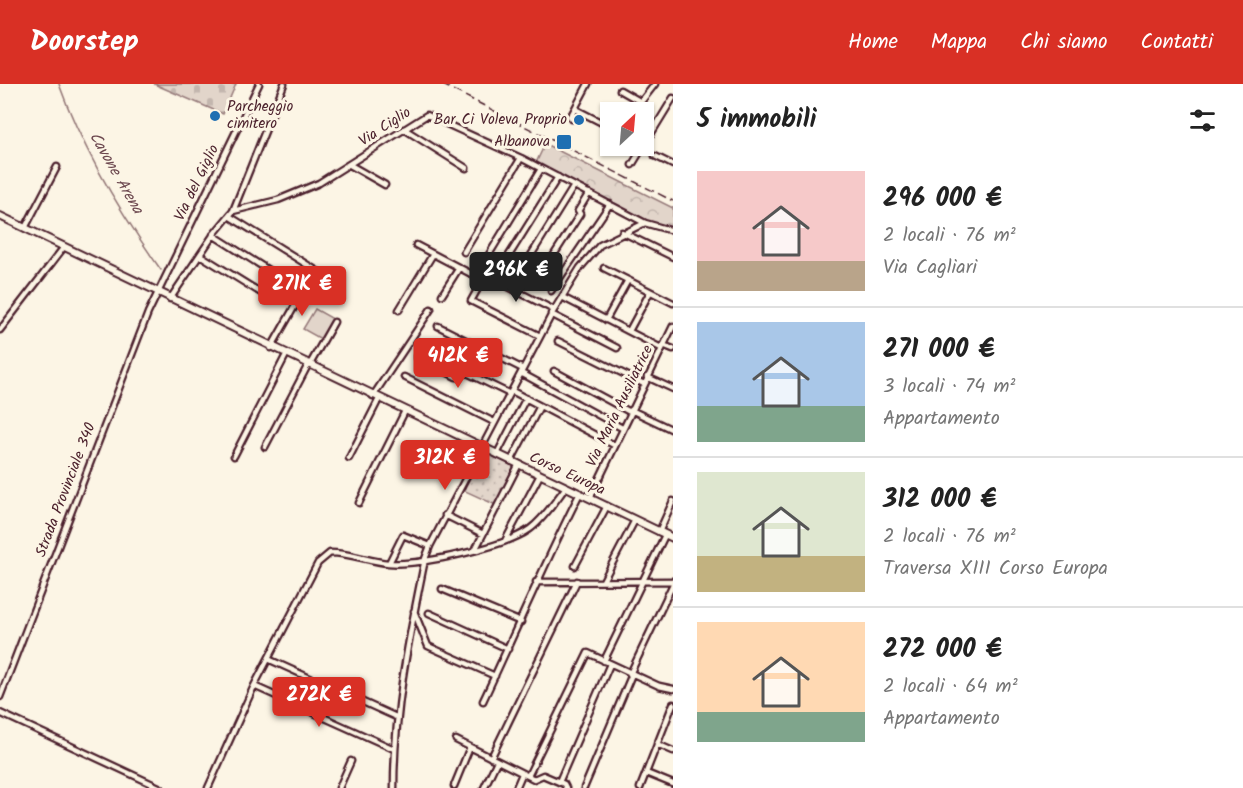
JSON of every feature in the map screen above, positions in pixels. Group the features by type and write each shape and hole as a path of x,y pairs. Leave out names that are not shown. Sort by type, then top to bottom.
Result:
{"street":[{"name":"Via del Giglio","path":"158,292 259,84"},
{"path":"170,299 233,211 284,84"},
{"path":"588,84 573,112 600,123"},
{"path":"620,90 641,102 654,84"},
{"path":"633,165 673,98"},
{"name":"Via Ciglio","path":"233,211 294,195 350,165 427,115 520,158 645,223 673,231"},
{"path":"404,129 466,168"},
{"path":"655,156 673,165"},
{"path":"464,252 520,158"},
{"path":"350,165 385,185"},
{"path":"25,228 57,167"},
{"path":"485,261 541,169"},
{"path":"503,265 558,177"},
{"path":"520,273 574,186"},
{"path":"536,283 580,214 578,211 589,193"},
{"path":"551,291 609,204"},
{"name":"Corso Europa","path":"0,216 271,348 673,538"},
{"path":"229,216 330,279"},
{"path":"394,788 396,717 414,611 430,546 562,297 590,255 622,232 645,223"},
{"path":"622,232 671,256 673,248"},
{"path":"213,236 287,282"},
{"path":"416,245 481,281 471,301 540,336"},
{"path":"0,330 64,247"},
{"path":"399,310 433,254"},
{"path":"200,255 270,300"},
{"path":"442,296 459,268"},
{"path":"604,268 673,303"},
{"path":"271,348 313,274"},
{"path":"489,277 617,348"},
{"path":"606,320 628,280"},
{"name":"Strada Provinciale 340","path":"0,697 119,384 158,292"},
{"path":"629,331 650,292"},
{"path":"562,297 662,347 673,349"},
{"path":"349,458 376,397 432,309"},
{"path":"265,447 334,322"},
{"path":"438,326 622,428"},
{"name":"Via Maria Ausiliatrice","path":"590,498 673,326"},
{"path":"558,341 644,384"},
{"path":"234,456 286,355"},
{"path":"417,357 456,377 460,377 463,371 526,398 614,445"},
{"path":"554,371 673,430"},
{"path":"404,377 495,422"},
{"path":"647,377 673,389"},
{"path":"497,454 526,398"},
{"path":"512,461 540,406"},
{"path":"359,503 405,411"},
{"path":"475,550 519,465"},
{"path":"506,540 540,475"},
{"path":"208,788 254,686 310,573 330,553 389,563 475,550 506,540 532,528 566,487"},
{"path":"483,701 521,622 536,582 580,493"},
{"path":"604,661 642,581 673,501"},
{"path":"575,566 607,506"},
{"path":"446,515 483,534"},
{"path":"603,581 635,520"},
{"path":"389,563 404,535 430,546"},
{"path":"491,758 577,581"},
{"path":"536,582 673,582 631,674 584,788"},
{"path":"442,589 521,622"},
{"path":"414,611 428,646 495,676"},
{"path":"429,613 508,648"},
{"path":"516,788 525,775 588,653 631,674 673,689"},
{"path":"268,658 396,717"},
{"path":"559,782 610,664"},
{"path":"254,686 394,749"},
{"path":"640,788 670,718 673,704"},
{"path":"0,713 160,788"},
{"path":"456,740 525,775 539,778 543,775 566,788"},
{"path":"657,744 673,751"},
{"path":"454,786 470,747"},
{"path":"339,788 351,761"},
{"path":"484,788 497,761"},
{"path":"646,773 673,784"}],"green space":[{"path":"154,84 236,84 223,114"},
{"path":"545,144 673,208 673,229 648,222 536,163"},
{"path":"315,309 333,319 321,339 303,329"},
{"path":"483,452 516,467 496,505 463,490"}],"waterway":[{"name":"Cavone Arena","path":"59,84 91,157 131,226 161,270"}],"railway":[{"path":"441,84 673,201"}],"place":[{"name":"Parcheggio cimitero","path":"215,116"},
{"name":"Bar Ci Voleva Proprio","path":"579,120"},
{"name":"Albanova","path":"564,142"}]}
